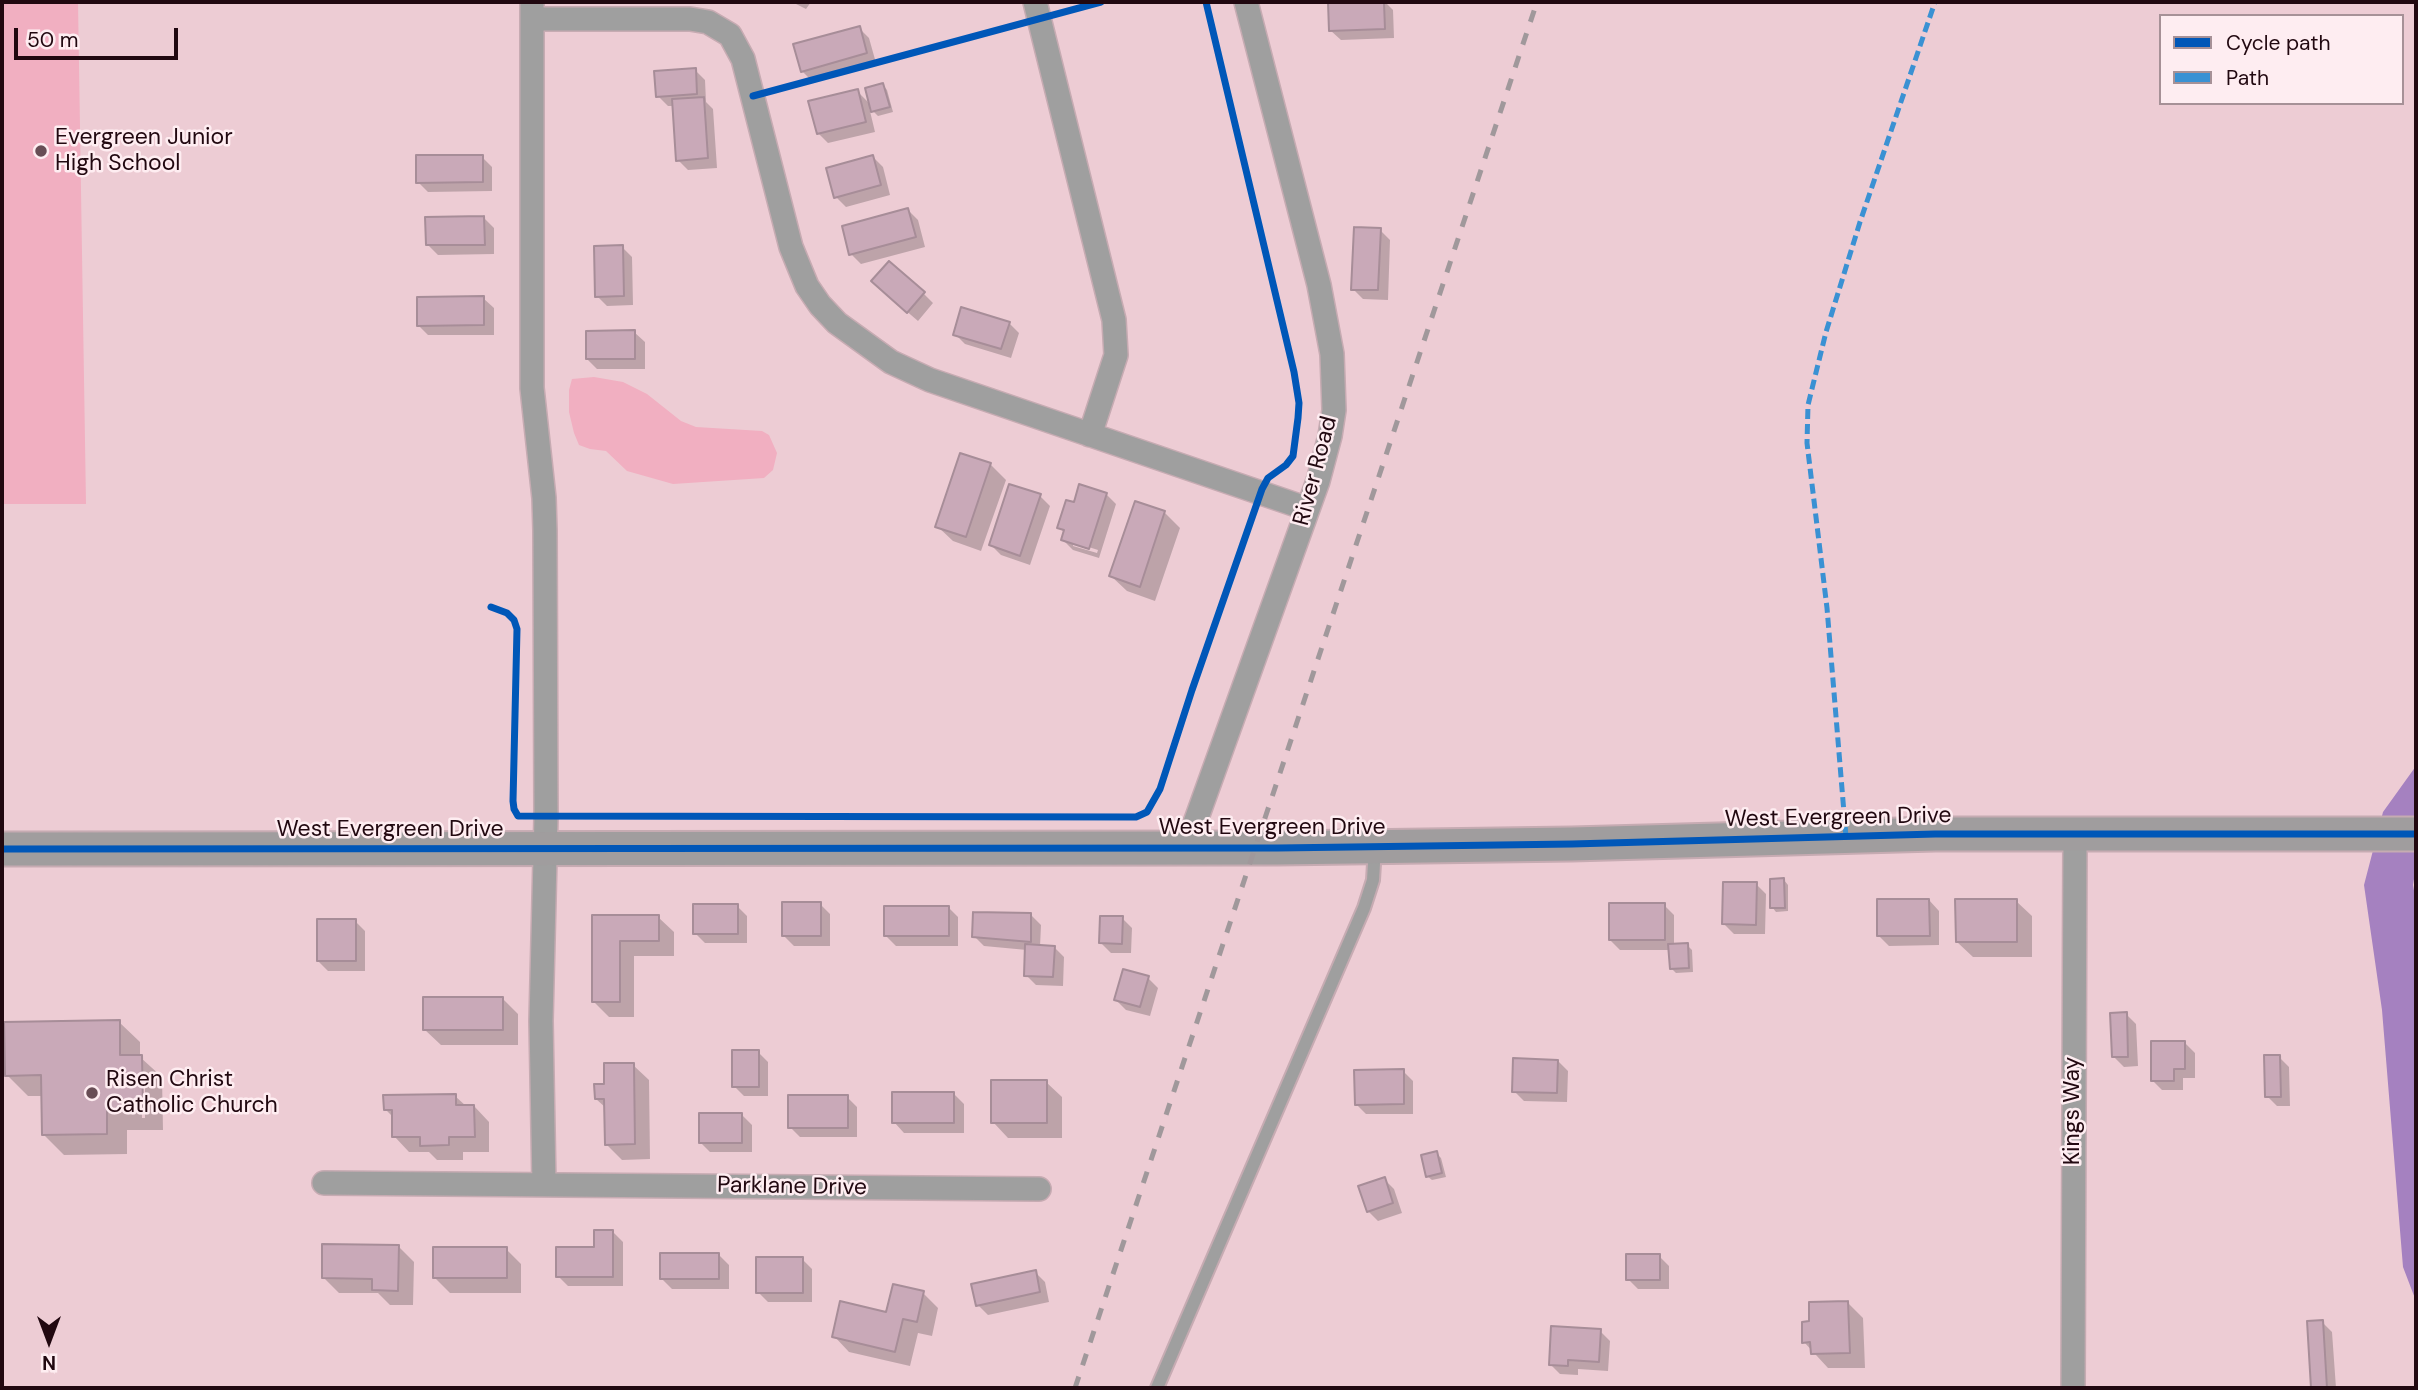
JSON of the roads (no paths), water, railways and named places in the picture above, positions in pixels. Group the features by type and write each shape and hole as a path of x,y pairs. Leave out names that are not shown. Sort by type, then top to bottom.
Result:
{"street":[{"path":"1035,2 1114,320 1116,355 1090,435"},
{"name":"River Road","path":"1186,848 1308,509 1330,436 1334,398 1332,354 1319,285 1246,2"},
{"path":"544,1185 541,1021 545,848 545,531 534,416 532,355 532,10 690,19 708,22 730,35 746,68 791,247 807,286 837,323 869,347 909,372 1308,509"},
{"name":"West Evergreen Drive","path":"2,849 1186,848 2075,833 2416,834"},
{"name":"Kings Way","path":"2073,1388 2075,833"},
{"name":"Parklane Drive","path":"324,1183 1039,1189"}],"lane":[{"path":"1157,1388 1364,908 1373,880 1375,846"}],"railway":[{"path":"1075,1388 1537,2"}],"place":[{"name":"Evergreen Junior High School","path":"41,151"},
{"name":"Risen Christ Catholic Church","path":"92,1093"}]}
